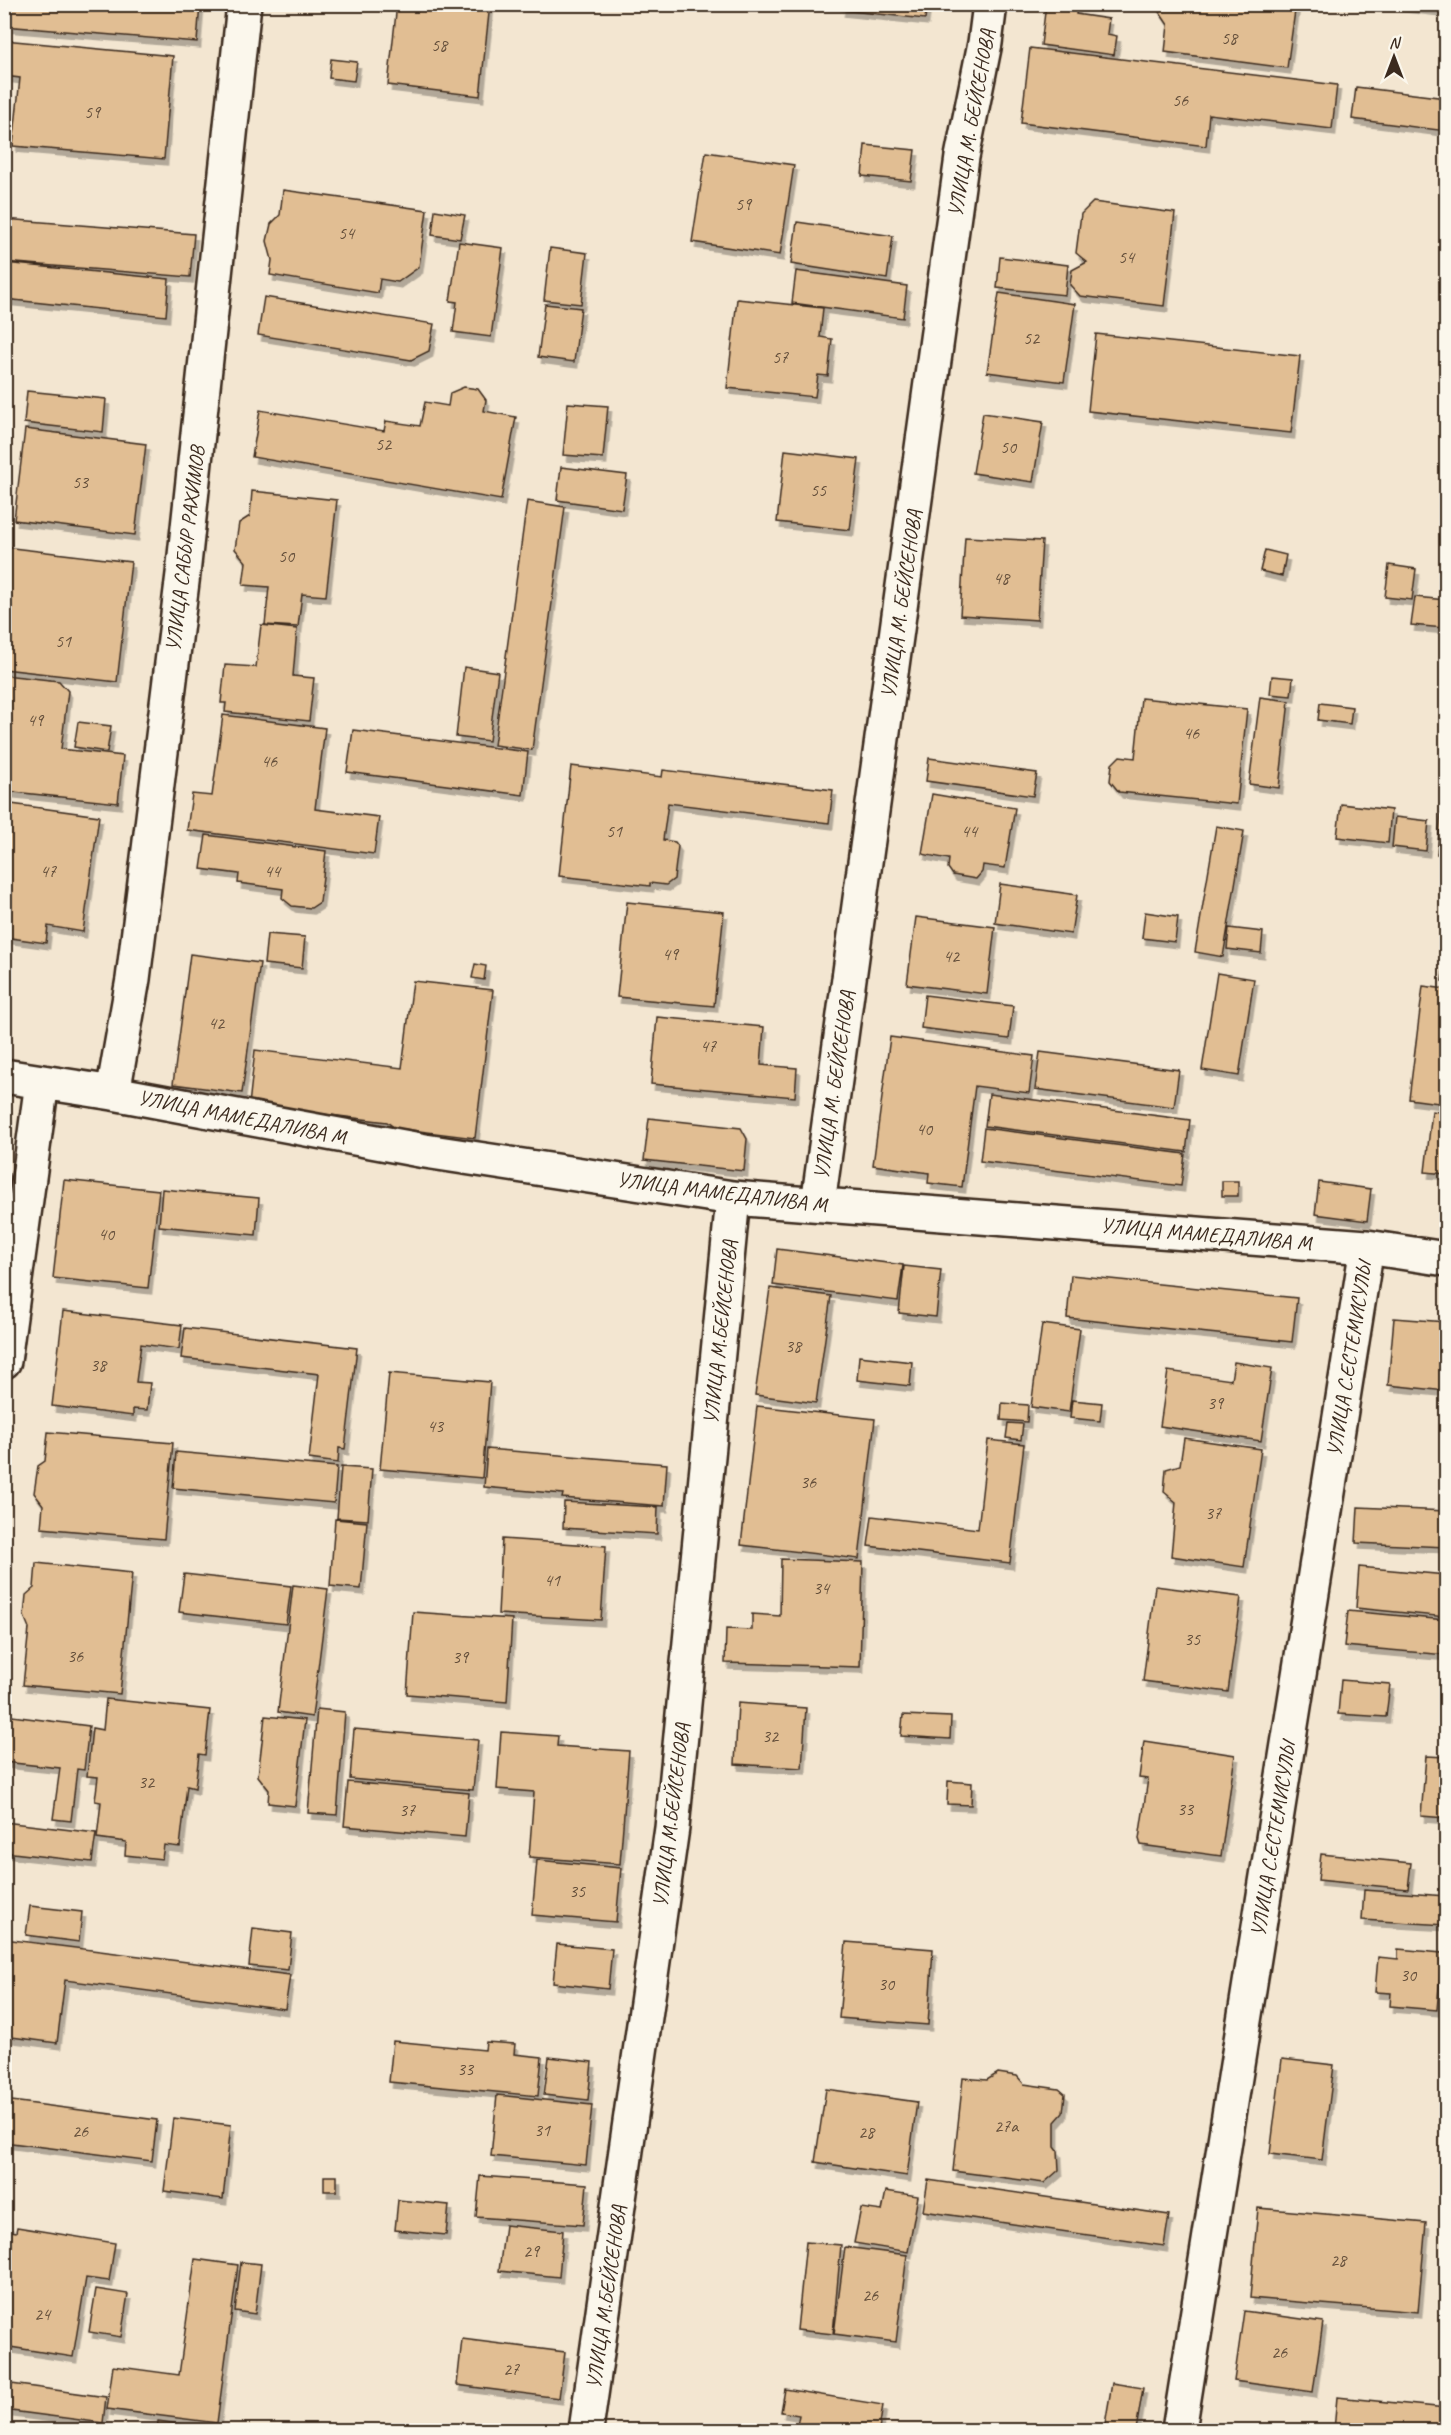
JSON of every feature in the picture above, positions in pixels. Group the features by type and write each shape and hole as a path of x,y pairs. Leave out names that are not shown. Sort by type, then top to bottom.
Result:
{"street":[{"name":"УЛИЦА САБЫР РАХИМОВ","path":"113,1093 133,979 182,585 244,4"},
{"name":"УЛИЦА М. БЕЙСЕНОВА","path":"818,1204 962,157 985,43 990,4"},
{"name":"УЛИЦА МАМЕДАЛИВА М","path":"4,1076 113,1093 424,1151 734,1197 1367,1247 1446,1259"},
{"path":"4,1361 42,1082"},
{"name":"УЛИЦА М.БЕЙСЕНОВА","path":"586,2430 672,1828 734,1197"},
{"name":"УЛИЦА С.ЕСТЕМИСУЛЫ","path":"1179,2430 1367,1247"}],"building":[{"path":"4,4 200,4 197,42 4,26"},
{"path":"397,4 490,4 480,96 388,85"},
{"path":"842,4 927,4 925,19 841,10"},
{"path":"1046,4 1077,4 1076,14 1109,19 1107,34 1117,36 1114,55 1041,45"},
{"path":"1154,4 1296,4 1287,68 1165,52 1168,25"},
{"path":"1384,4 1446,4 1446,11"},
{"path":"4,40 173,56 164,159 13,146 20,78 4,76"},
{"path":"1030,48 1337,85 1332,129 1209,114 1206,146 1021,123"},
{"path":"331,59 357,62 354,81 329,78"},
{"path":"1356,87 1446,98 1446,131 1352,119"},
{"path":"865,145 915,150 911,181 862,176"},
{"path":"706,152 794,165 780,255 692,242"},
{"path":"283,190 427,210 419,267 398,282 380,279 378,293 270,275 272,260 267,241 271,224 280,215"},
{"path":"1093,202 1175,213 1164,306 1080,296 1070,285 1072,270 1087,262 1076,253 1081,214"},
{"path":"435,210 465,215 460,239 432,235"},
{"path":"4,219 194,234 190,277 4,262"},
{"path":"797,222 893,236 887,279 791,264"},
{"path":"459,242 503,248 491,337 453,332 457,302 450,301"},
{"path":"550,248 587,253 581,304 544,300"},
{"path":"1000,257 1068,265 1065,295 997,288"},
{"path":"4,263 169,279 166,316 4,299"},
{"path":"796,271 907,286 903,318 792,303"},
{"path":"999,293 1075,304 1064,382 987,372"},
{"path":"264,297 434,324 429,351 411,360 258,335"},
{"path":"737,299 823,308 820,337 832,339 828,376 818,375 815,397 727,388"},
{"path":"545,304 581,308 574,362 538,357"},
{"path":"1096,334 1300,356 1291,433 1088,411"},
{"path":"464,387 478,389 486,400 484,411 516,417 501,500 252,457 260,410 384,431 386,421 420,426 425,402 448,406 450,393"},
{"path":"27,391 106,399 103,432 24,423"},
{"path":"568,403 608,406 603,458 563,455"},
{"path":"983,413 1043,422 1033,482 973,473"},
{"path":"25,429 146,444 135,535 14,520"},
{"path":"785,450 859,459 850,530 777,522"},
{"path":"561,467 627,475 622,509 557,500"},
{"path":"252,491 337,500 326,596 302,594 298,627 265,625 269,587 243,585 246,562 235,549 239,523 250,516"},
{"path":"527,501 565,507 532,750 494,745"},
{"path":"1446,505 1446,585 1439,585"},
{"path":"965,537 1042,541 1037,620 960,615"},
{"path":"4,547 131,562 117,682 4,669 7,591 4,590"},
{"path":"1265,550 1286,555 1282,576 1260,571"},
{"path":"1389,565 1416,569 1412,600 1385,597"},
{"path":"1415,597 1446,600 1444,628 1411,625"},
{"path":"261,625 297,629 293,676 314,678 309,721 225,712 226,703 221,703 225,665 256,667"},
{"path":"464,667 498,672 489,741 456,737"},
{"path":"4,675 59,681 68,691 61,749 123,756 118,803 4,791"},
{"path":"1272,676 1293,678 1291,696 1270,694"},
{"path":"1260,697 1289,701 1279,788 1249,784"},
{"path":"1141,698 1247,709 1237,804 1119,792 1110,781 1112,764 1120,756 1135,758"},
{"path":"1320,703 1352,707 1350,724 1318,720"},
{"path":"223,715 325,728 315,809 379,817 374,854 187,830 192,794 212,796"},
{"path":"78,722 111,726 107,752 74,747"},
{"path":"353,730 528,752 523,795 347,772"},
{"path":"1446,757 1446,855 1437,854"},
{"path":"929,758 1037,773 1033,796 926,781"},
{"path":"571,766 662,777 663,770 833,790 829,823 668,803 663,840 675,842 678,846 674,879 666,885 650,883 650,886 559,876"},
{"path":"932,794 1015,808 1005,868 983,865 982,872 976,879 953,875 948,868 949,859 922,854"},
{"path":"4,803 99,816 83,932 48,926 46,943 4,937"},
{"path":"1341,804 1391,810 1388,843 1337,837"},
{"path":"1395,817 1429,821 1426,851 1392,847"},
{"path":"1216,826 1244,831 1223,957 1195,952"},
{"path":"206,835 326,851 320,902 311,908 292,906 282,898 283,889 238,883 239,874 201,869"},
{"path":"1000,884 1077,895 1071,934 995,923"},
{"path":"627,902 724,912 714,1006 617,997"},
{"path":"1145,912 1178,917 1175,942 1142,938"},
{"path":"916,917 995,927 987,994 907,984"},
{"path":"1229,928 1263,932 1261,953 1227,949"},
{"path":"267,934 305,937 302,968 264,964"},
{"path":"1446,947 1446,981 1442,981"},
{"path":"190,954 260,963 242,1093 173,1084"},
{"path":"475,964 486,966 484,980 472,978"},
{"path":"1217,973 1254,979 1239,1076 1202,1070"},
{"path":"413,981 493,990 475,1138 395,1128 387,1122 249,1105 255,1050 402,1068"},
{"path":"1423,986 1446,989 1446,1104 1409,1099"},
{"path":"925,995 1013,1006 1009,1039 921,1028"},
{"path":"657,1017 764,1027 761,1065 797,1068 795,1097 651,1084"},
{"path":"890,1037 1034,1056 1029,1093 975,1086 962,1187 928,1183 929,1173 873,1165"},
{"path":"1040,1052 1179,1070 1174,1107 1035,1089"},
{"path":"989,1094 1190,1120 1186,1152 985,1126"},
{"path":"1432,1111 1446,1113 1446,1174 1425,1172"},
{"path":"649,1118 741,1128 747,1139 744,1171 644,1160"},
{"path":"984,1128 1185,1154 1181,1186 980,1161"},
{"path":"64,1180 159,1190 148,1288 53,1278"},
{"path":"1222,1181 1238,1181 1238,1196 1222,1196"},
{"path":"1319,1182 1371,1189 1367,1221 1315,1214"},
{"path":"162,1189 259,1198 256,1235 159,1226"},
{"path":"777,1249 903,1265 898,1301 773,1285"},
{"path":"904,1266 941,1270 936,1317 899,1313"},
{"path":"1071,1275 1297,1298 1292,1342 1067,1318"},
{"path":"770,1288 831,1296 816,1403 755,1395"},
{"path":"63,1311 182,1325 179,1349 141,1344 136,1382 150,1383 147,1410 133,1409 133,1416 52,1406"},
{"path":"1394,1318 1446,1322 1446,1391 1388,1385"},
{"path":"1042,1324 1080,1329 1069,1412 1031,1407"},
{"path":"185,1328 357,1348 345,1449 339,1448 338,1463 309,1459 319,1374 181,1358"},
{"path":"859,1356 912,1362 910,1386 857,1380"},
{"path":"1234,1362 1272,1368 1261,1441 1160,1426 1168,1371 1231,1380"},
{"path":"389,1373 490,1382 482,1478 380,1469"},
{"path":"1072,1400 1102,1403 1100,1421 1070,1418"},
{"path":"1002,1403 1028,1405 1027,1422 1001,1420"},
{"path":"757,1406 875,1419 859,1559 741,1545"},
{"path":"1008,1423 1023,1424 1021,1440 1006,1438"},
{"path":"48,1432 173,1443 164,1539 41,1528 43,1505 34,1493 38,1466 45,1461"},
{"path":"1184,1438 1261,1449 1244,1567 1171,1556 1176,1502 1164,1492 1166,1469 1180,1465"},
{"path":"988,1440 1024,1444 1010,1563 868,1546 872,1516 978,1529"},
{"path":"487,1449 667,1464 664,1506 562,1498 563,1494 484,1487"},
{"path":"176,1452 337,1467 334,1503 173,1488"},
{"path":"341,1467 372,1469 368,1520 337,1518"},
{"path":"564,1502 658,1507 657,1534 563,1528"},
{"path":"1358,1507 1446,1511 1446,1547 1356,1543"},
{"path":"335,1519 367,1522 361,1589 330,1586"},
{"path":"502,1539 606,1546 601,1620 498,1614"},
{"path":"781,1559 863,1562 860,1667 725,1663 726,1629 752,1630 752,1614 780,1616"},
{"path":"36,1563 132,1573 120,1694 23,1685 29,1628 24,1616 26,1595 34,1588"},
{"path":"1359,1567 1446,1575 1446,1617 1356,1608"},
{"path":"184,1574 291,1586 286,1624 179,1612"},
{"path":"293,1585 328,1589 312,1717 278,1712"},
{"path":"1155,1586 1241,1597 1228,1692 1143,1681"},
{"path":"1348,1611 1446,1620 1446,1655 1344,1646"},
{"path":"413,1612 512,1619 507,1702 407,1694"},
{"path":"1341,1680 1390,1684 1386,1717 1338,1714"},
{"path":"106,1699 210,1710 205,1755 199,1754 195,1788 187,1786 180,1847 164,1845 162,1859 125,1855 126,1842 97,1838 101,1802 95,1801 98,1777 87,1776 92,1728 103,1730"},
{"path":"738,1703 806,1708 802,1768 735,1764"},
{"path":"317,1709 345,1712 337,1815 308,1813"},
{"path":"4,1715 89,1726 84,1770 77,1769 71,1821 53,1819 60,1768 4,1762"},
{"path":"903,1715 951,1717 950,1739 901,1736"},
{"path":"265,1716 305,1720 295,1806 268,1803 269,1790 258,1776"},
{"path":"354,1729 478,1740 473,1790 350,1779"},
{"path":"501,1732 558,1736 557,1746 629,1751 620,1864 529,1857 534,1792 497,1789"},
{"path":"1144,1741 1235,1755 1221,1856 1141,1845 1139,1839 1148,1779 1139,1778"},
{"path":"1426,1756 1446,1757 1446,1818 1421,1816"},
{"path":"948,1781 972,1783 971,1805 947,1804"},
{"path":"348,1782 469,1793 465,1837 344,1826"},
{"path":"4,1822 96,1833 92,1862 4,1852"},
{"path":"1321,1854 1411,1863 1408,1889 1318,1880"},
{"path":"537,1860 621,1868 616,1922 532,1915"},
{"path":"1364,1890 1446,1896 1446,1925 1362,1920"},
{"path":"30,1906 82,1912 79,1942 26,1935"},
{"path":"253,1928 292,1933 288,1970 249,1966"},
{"path":"4,1939 290,1975 285,2009 65,1980 57,2043 4,2036"},
{"path":"846,1942 933,1949 928,2025 839,2018"},
{"path":"557,1944 612,1949 608,1989 553,1983"},
{"path":"1398,1949 1442,1953 1437,2010 1390,2006 1391,1993 1375,1992 1378,1957 1398,1959"},
{"path":"393,2041 485,2050 486,2042 515,2044 514,2054 542,2057 538,2096 389,2082"},
{"path":"549,2057 592,2062 588,2100 544,2095"},
{"path":"1282,2059 1334,2065 1322,2160 1270,2154"},
{"path":"998,2073 1017,2076 1024,2084 1059,2089 1065,2094 1063,2113 1055,2122 1055,2147 1058,2151 1059,2170 1044,2183 953,2171 963,2078 987,2080"},
{"path":"826,2089 917,2102 907,2176 815,2162"},
{"path":"497,2095 592,2105 586,2165 491,2156"},
{"path":"4,2100 157,2120 152,2161 4,2142"},
{"path":"173,2118 231,2125 223,2199 164,2191"},
{"path":"324,2176 337,2176 337,2191 324,2191"},
{"path":"480,2176 587,2184 583,2225 476,2217"},
{"path":"928,2180 1169,2215 1164,2246 923,2211"},
{"path":"886,2191 918,2196 908,2252 854,2243 861,2208 882,2211"},
{"path":"398,2200 449,2205 446,2235 395,2230"},
{"path":"1258,2208 1426,2223 1418,2312 1250,2298"},
{"path":"505,2225 563,2231 559,2277 499,2271"},
{"path":"17,2227 115,2243 109,2281 86,2278 73,2357 4,2346 4,2230 16,2232"},
{"path":"806,2242 841,2245 833,2334 797,2330"},
{"path":"845,2247 907,2255 896,2342 834,2334"},
{"path":"195,2259 238,2265 217,2423 107,2409 113,2366 179,2375"},
{"path":"241,2262 261,2264 255,2314 235,2311"},
{"path":"96,2289 128,2294 121,2337 89,2332"},
{"path":"1244,2311 1323,2322 1313,2392 1234,2381"},
{"path":"462,2339 565,2352 559,2398 457,2385"},
{"path":"4,2383 106,2397 103,2423 4,2410"},
{"path":"1112,2383 1143,2388 1136,2430 1104,2430"},
{"path":"785,2389 883,2405 879,2430 796,2430 799,2415 781,2412"},
{"path":"1337,2397 1446,2408 1446,2430 1334,2430"},
{"path":"158,2421 219,2430 157,2430"}]}
